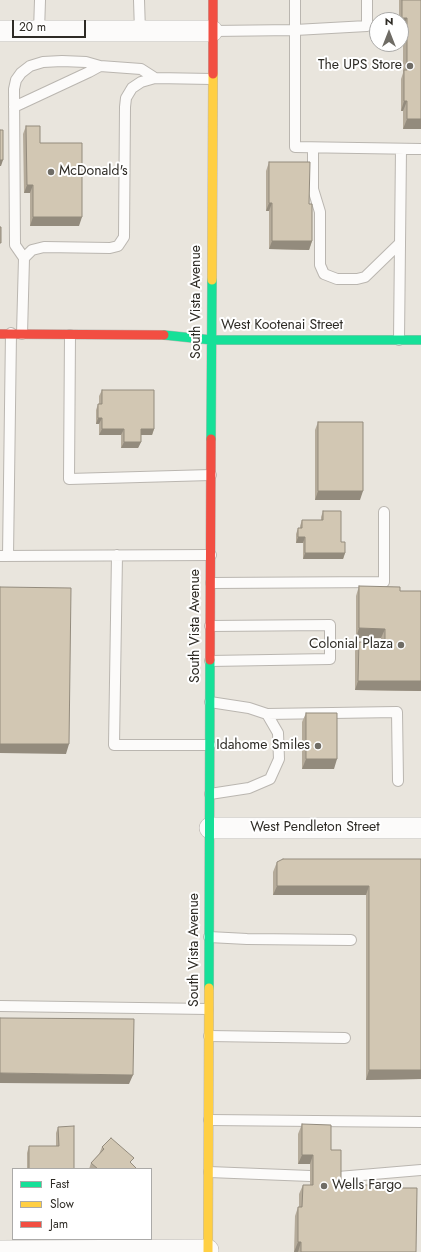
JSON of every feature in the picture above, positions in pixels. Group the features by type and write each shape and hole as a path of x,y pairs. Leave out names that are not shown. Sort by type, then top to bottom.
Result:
{"main road":[{"name":"South Vista Avenue","path":"208,1251 212,0"},
{"name":"West Kootenai Street","path":"0,334 171,335 212,340 421,340"}],"street":[{"path":"0,31 212,31"},
{"name":"West Pendleton Street","path":"210,828 421,828"},
{"path":"0,1251 208,1251"}],"lane":[{"path":"39,31 40,0"},
{"path":"140,0 140,31"},
{"path":"295,0 295,147 421,149"},
{"path":"212,31 295,30 367,26 367,0"},
{"path":"22,334 24,258 15,245 14,89 16,80 21,73 30,66 43,62 62,61 86,62 100,66 141,69 155,78"},
{"path":"14,107 100,66"},
{"path":"24,258 32,250 44,247 110,248 118,246 124,237 126,98 132,88 141,82 155,78 212,79"},
{"path":"313,148 313,189 320,212 320,265 324,274 337,279 357,279 365,277 400,243"},
{"path":"399,340 401,149"},
{"path":"11,333 4,556 211,555"},
{"path":"70,335 69,479 211,475"},
{"path":"211,583 384,582 384,512"},
{"path":"117,556 114,745 210,745"},
{"path":"210,626 330,625 330,659 210,661"},
{"path":"210,702 249,708 267,714 397,712 398,781"},
{"path":"210,794 249,788 270,778 279,759 278,733 267,714"},
{"path":"209,937 351,940"},
{"path":"0,1006 208,1009"},
{"path":"208,1036 345,1038"},
{"path":"209,1120 421,1122"},
{"path":"338,1177 421,1170"},
{"path":"208,1172 310,1176"}],"building":[{"path":"402,0 421,0 421,119 407,119 407,101 404,101 404,70 407,70 407,52 409,52 409,12 402,12"},
{"name":"McDonald's","path":"26,126 40,126 40,143 82,143 82,217 33,217 33,185 27,185"},
{"path":"0,130 3,130 3,160 0,160"},
{"path":"269,162 310,162 309,204 312,204 312,241 272,241 272,203 269,203"},
{"path":"1,227 1,243 0,243"},
{"path":"102,390 154,390 154,429 141,429 141,442 124,442 124,429 102,429 102,418 98,418 98,404 102,404"},
{"path":"318,422 363,422 363,491 318,491"},
{"path":"323,511 341,511 341,542 345,542 345,553 305,553 305,537 298,537 298,528 302,528 302,520 323,520"},
{"name":"Colonial Plaza","path":"359,586 400,587 400,591 421,591 421,681 358,681 359,642 385,642 385,629 359,628"},
{"path":"0,587 71,588 69,744 0,744"},
{"name":"Idahome Smiles","path":"306,713 337,713 337,759 306,759"},
{"path":"283,859 421,859 421,1070 369,1070 369,886 277,886 277,862"},
{"path":"0,1018 134,1019 133,1075 0,1073"},
{"name":"Wells Fargo","path":"302,1124 331,1125 331,1150 341,1150 341,1185 394,1185 394,1188 417,1188 416,1252 301,1252 301,1242 298,1242 298,1207 302,1207 303,1185 313,1185 313,1155 302,1155"},
{"path":"74,1126 74,1168 29,1168 29,1146 59,1146 58,1127"},
{"path":"111,1138 134,1158 130,1162 136,1168 97,1168 91,1163 104,1149 102,1147"}],"traffic: fast":[{"path":"211,439 212,280"},
{"path":"164,335 212,340 421,340"},
{"path":"209,988 210,660"}],"traffic: slow":[{"path":"212,280 213,74"},
{"path":"208,1252 209,988"}],"traffic: jam":[{"path":"213,0 213,74"},
{"path":"0,334 164,335"},
{"path":"210,660 211,439"}],"place":[{"name":"The UPS Store","path":"410,66"},
{"name":"McDonald's","path":"51,172"},
{"name":"Colonial Plaza","path":"401,645"},
{"name":"Idahome Smiles","path":"318,746"},
{"name":"Wells Fargo","path":"324,1186"}]}
